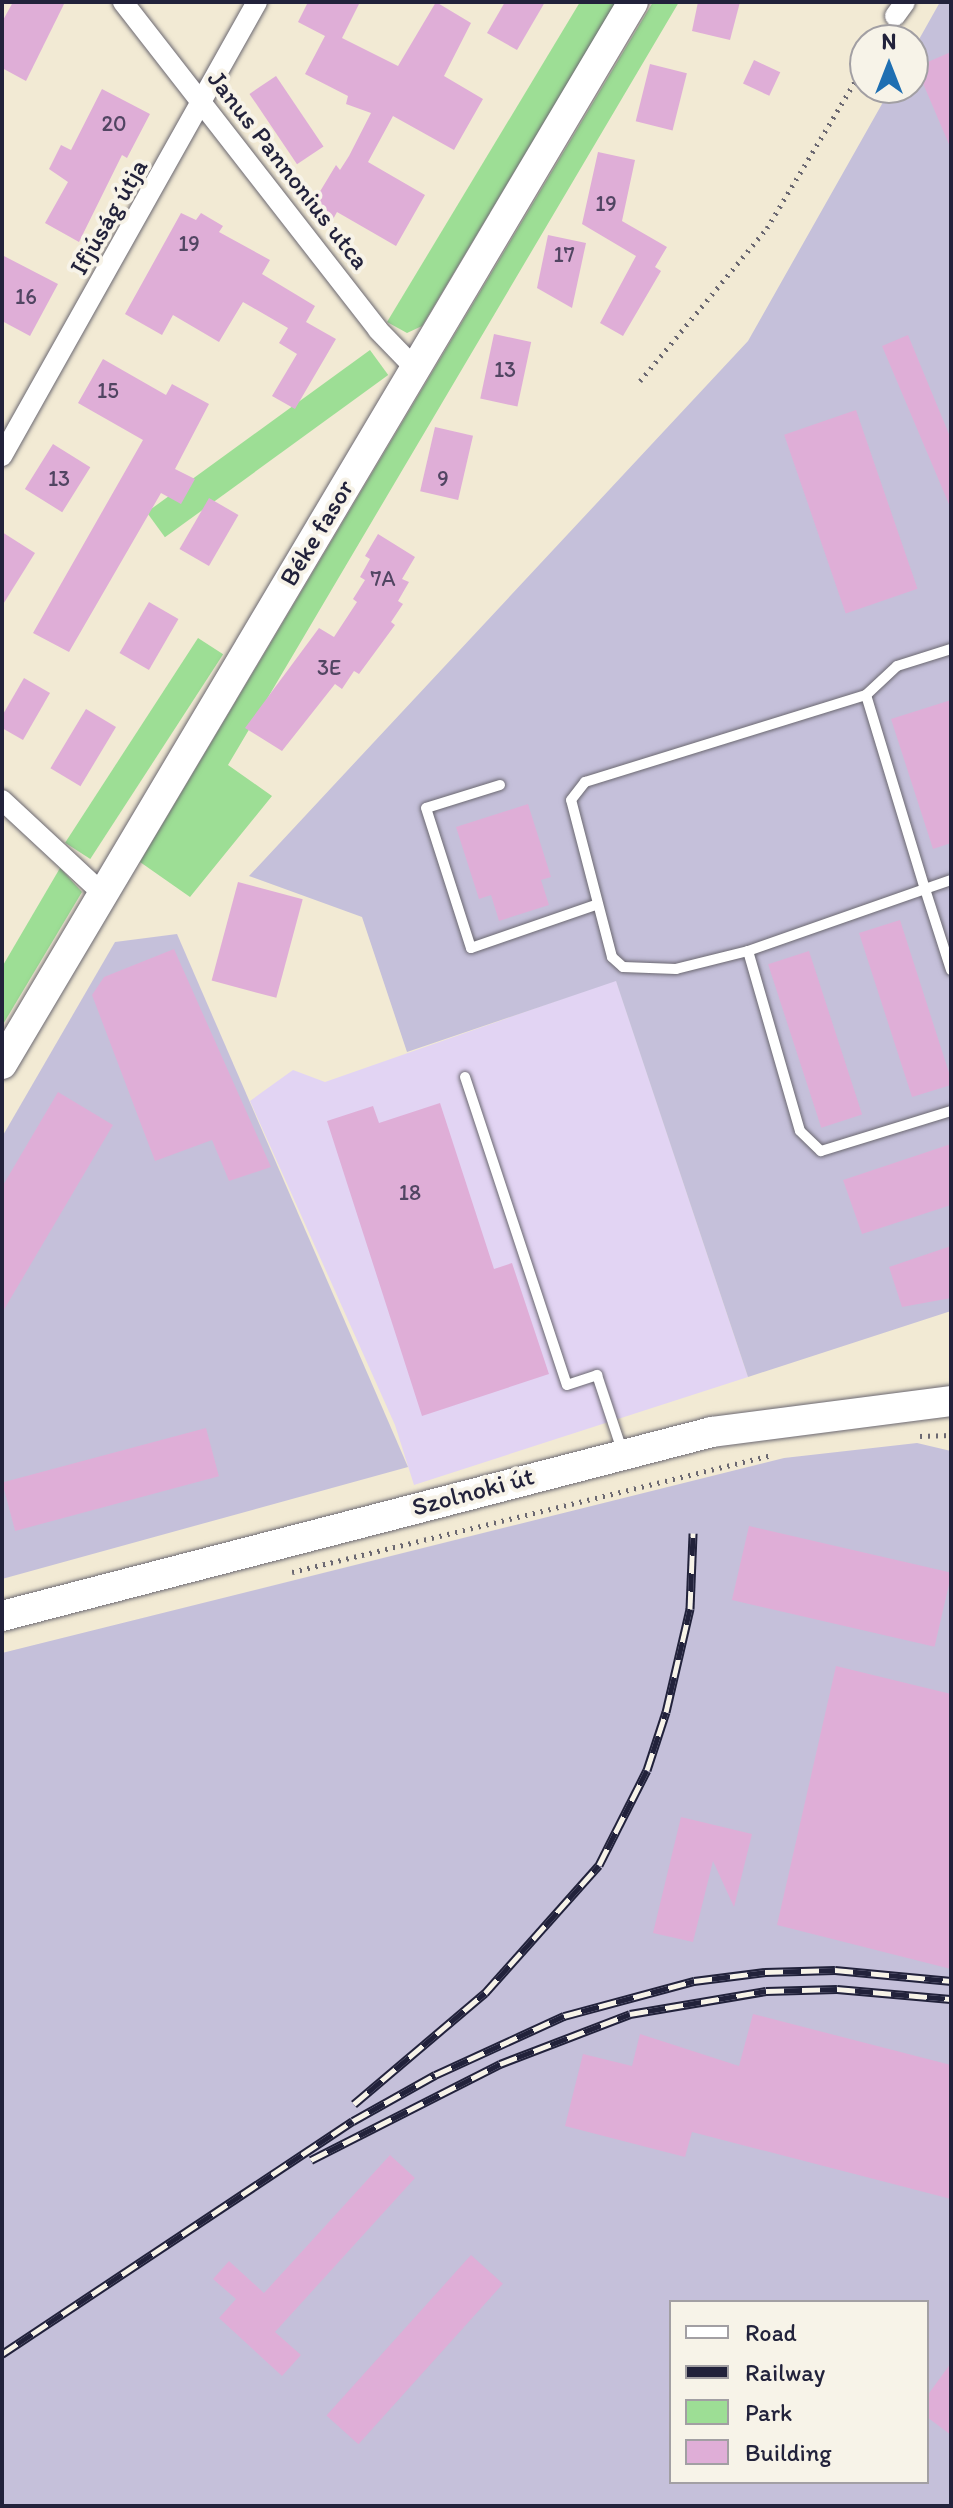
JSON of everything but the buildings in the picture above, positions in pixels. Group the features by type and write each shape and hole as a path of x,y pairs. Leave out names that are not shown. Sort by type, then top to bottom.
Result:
{"street":[{"name":"Janus Pannonius utca","path":"123,2 378,330 415,368"},
{"name":"Ifjúság útja","path":"2,456 204,104 257,2"},
{"name":"Béke fasor","path":"2,1064 633,2"},
{"path":"2,800 102,893"},
{"name":"Szolnoki út","path":"2,1616 712,1432 951,1401"}],"lane":[{"path":"950,653 897,666 866,695 585,782 575,791 571,809 612,957 623,967 676,969 748,951 951,880"},
{"path":"866,695 951,970"},
{"path":"500,785 426,808 471,948 598,904"},
{"path":"748,951 800,1131 821,1151 951,1111"},
{"path":"465,1077 567,1385 597,1375 623,1453"}],"path":[{"path":"640,381 767,228 849,92"},
{"path":"906,1436 951,1435"},
{"path":"288,1573 780,1453"}],"shaded area":[{"path":"940,2 951,2 951,1311 748,1377 616,981 407,1052 362,917 249,876 748,341 882,104 929,104 928,24"},
{"path":"177,934 408,1467 2,1579 2,1137 115,942"},
{"path":"616,980 748,1377 414,1485 395,1425 250,1101 293,1070 325,1082"},
{"path":"917,1443 951,1451 951,2506 2,2506 2,1653 784,1458"}],"green space":[{"path":"580,2 616,2 422,326 407,333 387,322"},
{"path":"653,2 679,2 228,765 272,796 190,897 140,862"},
{"path":"370,350 388,375 165,537 147,512"},
{"path":"198,638 223,654 90,859 65,843"},
{"path":"60,868 82,892 2,1026 2,967"}],"railway":[{"path":"354,2104 485,1993 599,1865 647,1770 666,1712 690,1609 693,1533"},
{"path":"2,2354 353,2121 435,2075 564,2016 694,1981 765,1972 835,1970 951,1981"},
{"path":"311,2160 500,2064 630,2014 766,1991 837,1989 951,1999"}]}
